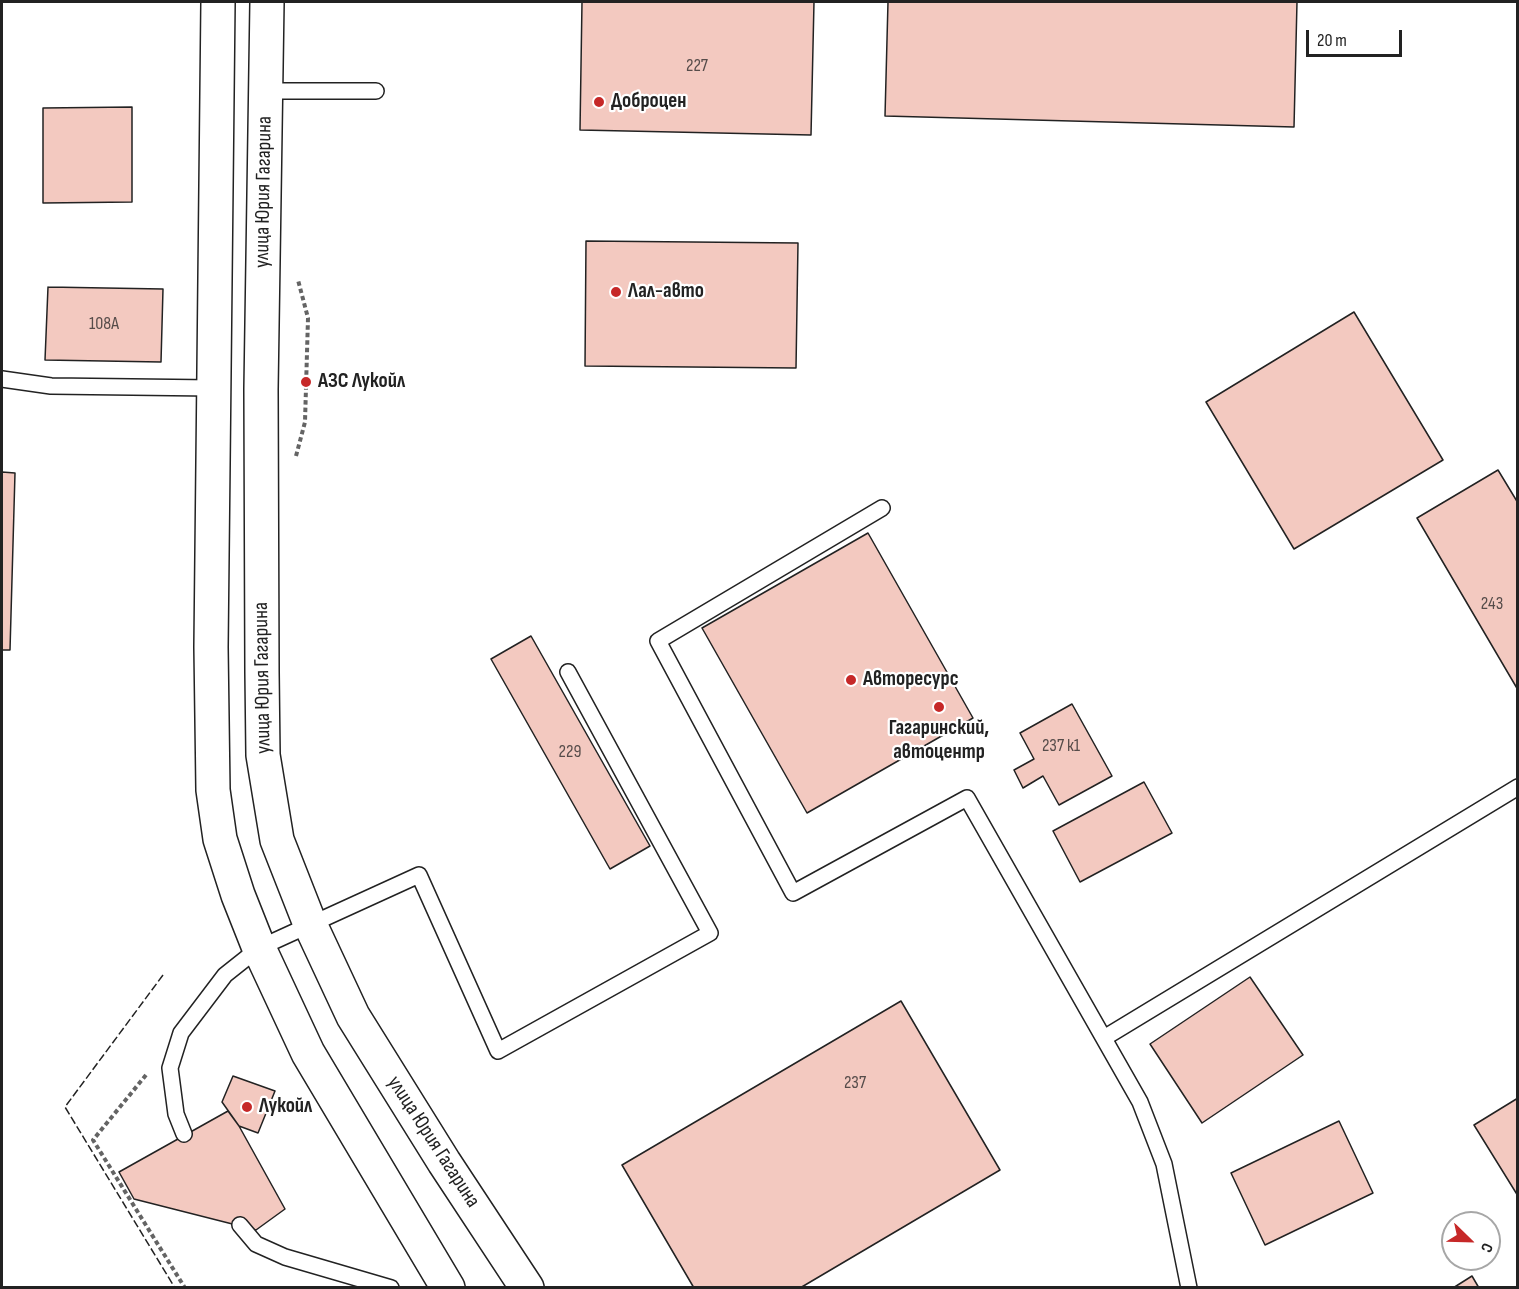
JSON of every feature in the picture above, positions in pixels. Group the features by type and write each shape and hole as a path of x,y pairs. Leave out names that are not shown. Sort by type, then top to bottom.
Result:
{"main road":[{"path":"218,2 211,647 213,790 220,839 238,895 259,948 308,1053 448,1287"},
{"name":"улица Юрия Гагарина","path":"267,2 261,389 263,755 277,840 310,924 353,1016 444,1162 527,1287"}],"lane":[{"path":"266,91 376,91"},
{"path":"2,379 51,386 213,388"},
{"path":"882,508 658,641 793,893 967,798 1140,1102 1164,1164 1189,1287"},
{"path":"184,1134 176,1114 170,1068 182,1031 225,975 259,948 419,875 498,1051 710,933 568,672"},
{"path":"1104,1038 1518,787"},
{"path":"240,1225 256,1244 285,1257 391,1287"}],"path":[{"path":"294,464 305,422 308,318 297,279"},
{"path":"182,1031 93,1140 185,1287"}],"building":[{"path":"582,2 814,2 811,135 580,130"},
{"path":"888,2 1297,2 1294,127 885,116"},
{"path":"132,107 132,202 43,203 43,108"},
{"path":"586,241 798,243 796,368 585,366"},
{"path":"48,287 163,289 161,362 45,360"},
{"path":"1354,312 1443,460 1294,549 1206,402"},
{"path":"1498,470 1518,503 1518,690 1417,518"},
{"path":"2,472 15,473 10,650 2,650"},
{"path":"868,533 973,718 807,813 702,628"},
{"path":"531,636 650,846 610,869 491,659"},
{"path":"1072,704 1112,776 1059,805 1043,776 1023,788 1014,770 1034,759 1020,733"},
{"path":"1144,782 1172,833 1080,882 1053,831"},
{"path":"1250,977 1303,1055 1202,1123 1150,1044"},
{"path":"901,1001 1000,1170 800,1288 694,1288 622,1165"},
{"name":"Лукойл","path":"233,1076 275,1091 258,1133 239,1126 222,1102"},
{"path":"1518,1098 1518,1196 1474,1125"},
{"path":"228,1111 239,1126 285,1209 256,1230 134,1199 119,1172"},
{"path":"1339,1121 1373,1193 1265,1245 1231,1173"},
{"path":"1472,1276 1479,1288 1453,1288"}],"fence":[{"path":"163,975 65,1107 175,1288"}],"place":[{"name":"Доброцен","path":"599,102"},
{"name":"Лал-авто","path":"616,292"},
{"name":"АЗС Лукойл","path":"306,382"},
{"name":"Авторесурс","path":"851,680"},
{"name":"Гагаринский, автоцентр","path":"939,707"},
{"name":"Лукойл","path":"247,1107"}]}
